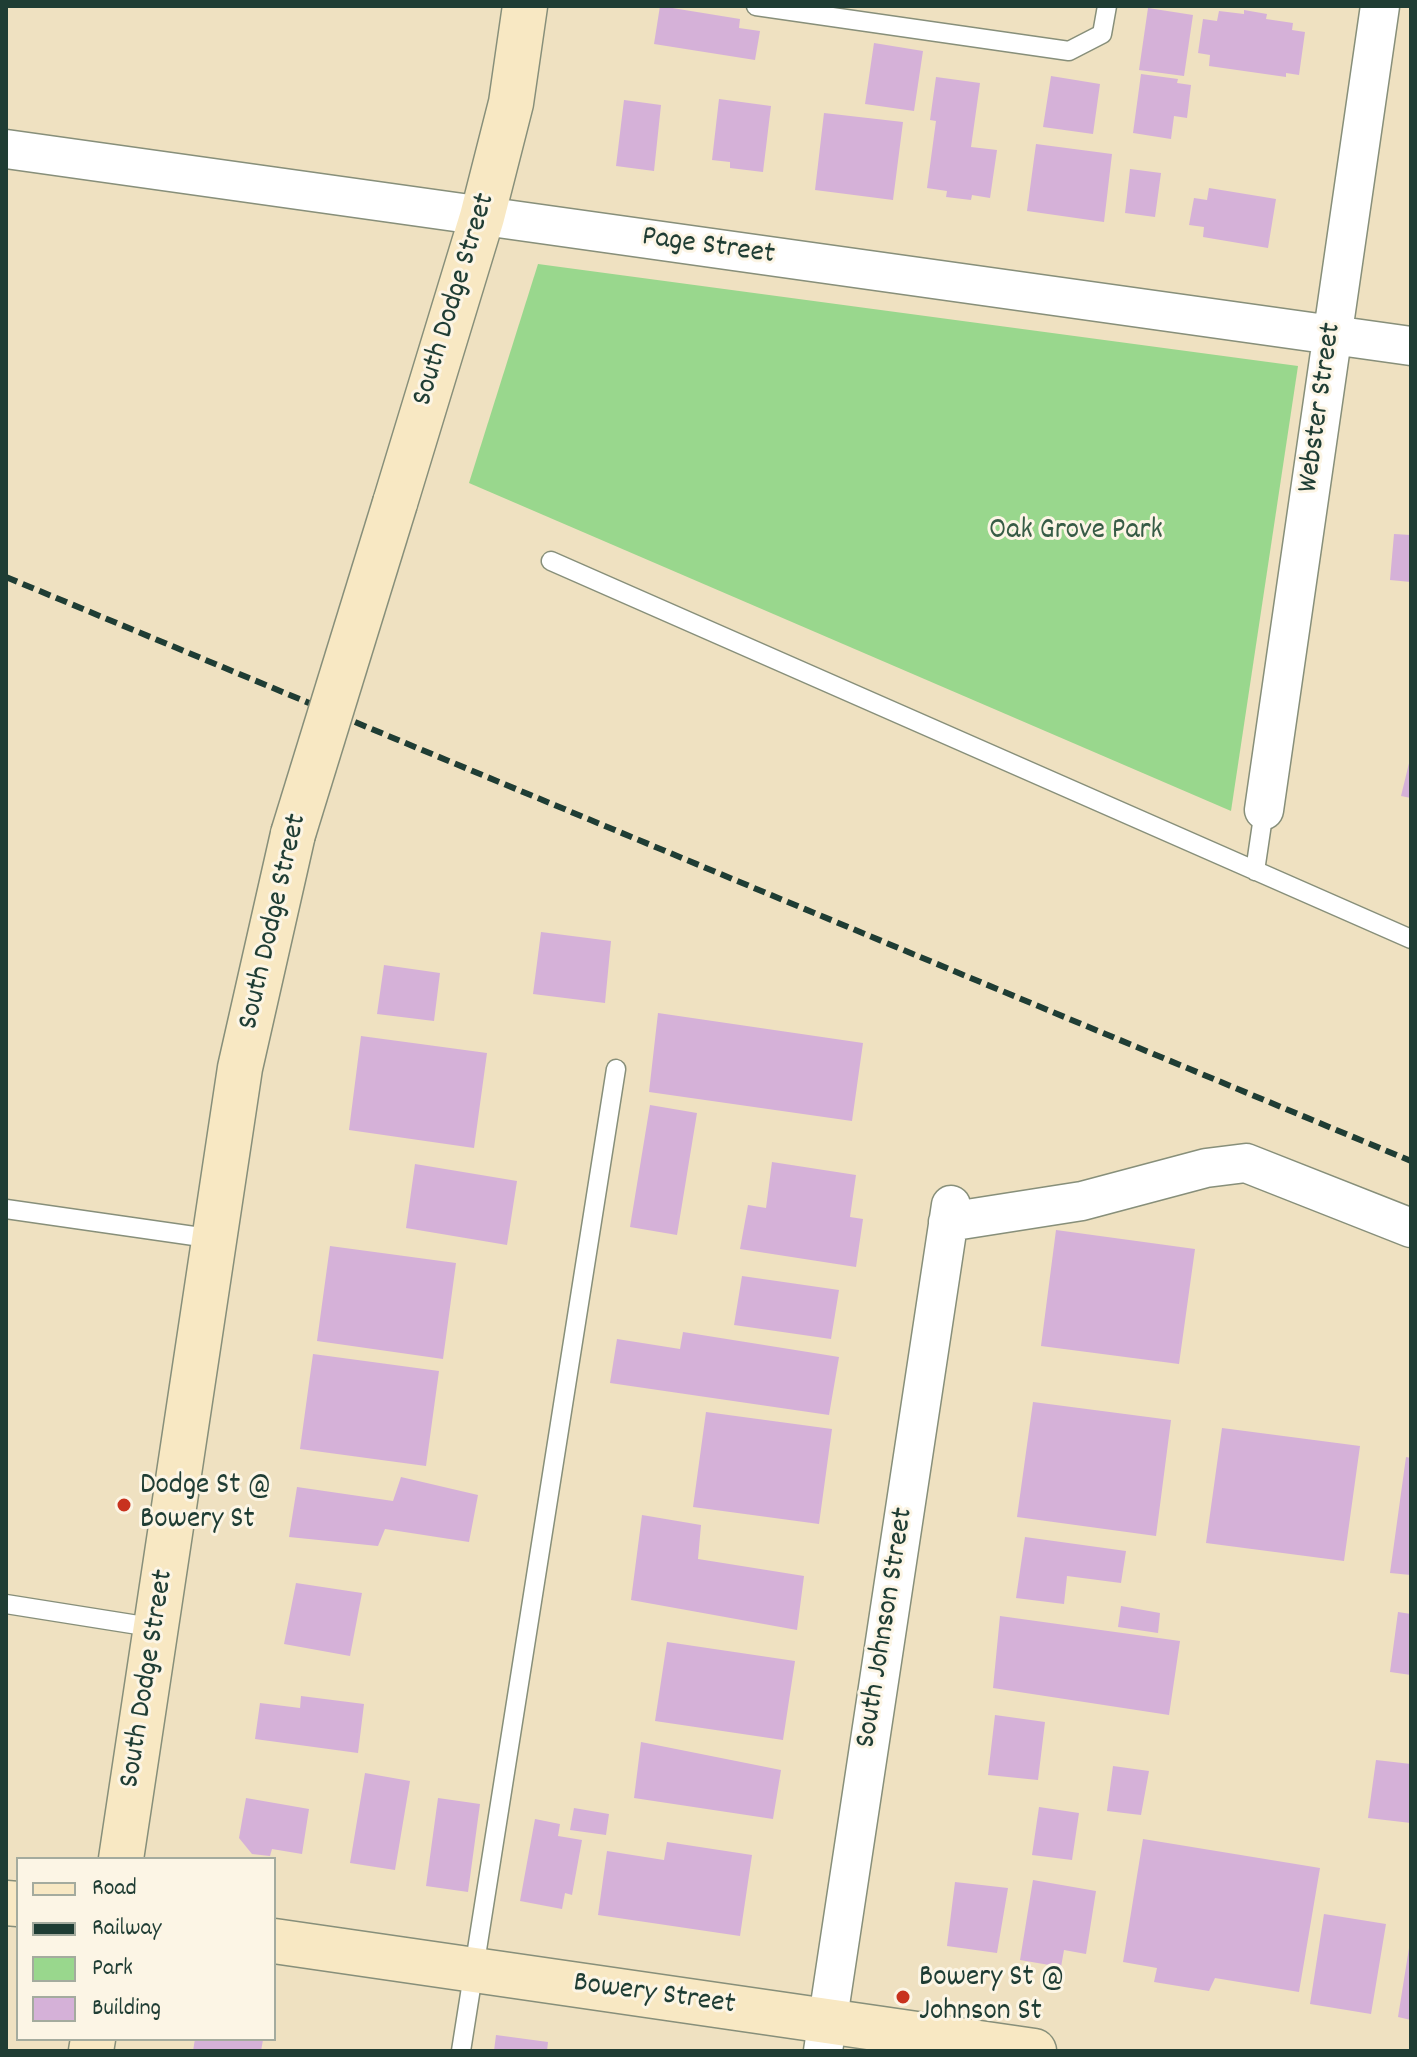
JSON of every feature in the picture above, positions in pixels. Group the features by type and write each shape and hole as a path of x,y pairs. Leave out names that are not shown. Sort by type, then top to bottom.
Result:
{"main road":[{"name":"South Dodge Street","path":"121,1857 240,1068 293,834 482,217 511,103 525,6"},
{"name":"Bowery Street","path":"276,1941 473,1970 826,2036 1034,2051"}],"street":[{"name":"Webster Street","path":"1264,810 1380,6"},
{"name":"Page Street","path":"6,149 1411,346"},
{"name":"South Johnson Street","path":"826,2036 950,1214 1082,1201 1206,1168 1246,1163 1411,1228"}],"lane":[{"path":"756,6 1069,51 1102,34 1107,6"},
{"path":"551,561 1411,939"},
{"path":"1255,871 1264,810"},
{"path":"461,2051 616,1069"},
{"path":"6,1209 215,1239"},
{"path":"6,1604 157,1628"}],"green space":[{"name":"Oak Grove Park","path":"538,264 1298,366 1231,811 469,483"}],"building":[{"path":"660,6 740,19 739,28 760,31 755,60 654,44"},
{"path":"1148,8 1193,15 1184,76 1139,70"},
{"path":"1244,10 1267,14 1266,19 1293,23 1292,30 1305,32 1299,75 1286,73 1286,77 1209,66 1210,55 1198,53 1203,19 1217,21 1219,11 1244,14"},
{"path":"874,43 923,51 914,111 865,104"},
{"path":"1141,74 1178,79 1177,83 1191,85 1187,118 1174,116 1171,139 1133,133"},
{"path":"1051,76 1100,84 1093,134 1043,127"},
{"path":"936,77 980,83 971,147 997,150 990,198 972,195 971,200 946,197 947,191 927,188 936,121 930,120"},
{"path":"719,99 771,106 763,172 730,168 730,162 712,160"},
{"path":"624,100 661,105 654,171 616,166"},
{"path":"824,113 903,122 893,200 815,190"},
{"path":"1036,144 1112,154 1104,222 1027,211"},
{"path":"1130,169 1161,173 1155,217 1125,213"},
{"path":"1209,188 1276,199 1268,248 1203,237 1204,227 1189,225 1194,198 1207,200"},
{"path":"1394,534 1411,535 1411,582 1390,580"},
{"path":"1411,759 1411,798 1401,796"},
{"path":"541,932 611,941 605,1003 533,994"},
{"path":"384,965 440,973 434,1021 377,1014"},
{"path":"658,1013 863,1043 852,1121 649,1092"},
{"path":"361,1036 487,1053 474,1148 349,1130"},
{"path":"650,1105 697,1113 677,1235 630,1227"},
{"path":"772,1162 856,1175 850,1217 863,1219 856,1267 740,1249 748,1205 766,1208"},
{"path":"415,1164 517,1181 507,1245 406,1228"},
{"path":"1056,1230 1195,1249 1179,1364 1041,1346"},
{"path":"330,1246 456,1263 443,1359 317,1341"},
{"path":"742,1276 839,1290 831,1339 734,1325"},
{"path":"683,1332 839,1357 829,1415 610,1383 617,1339 680,1349"},
{"path":"313,1354 439,1371 426,1466 300,1449"},
{"path":"1033,1402 1171,1420 1156,1536 1017,1517"},
{"path":"706,1412 832,1429 819,1524 693,1507"},
{"path":"1222,1428 1360,1446 1344,1561 1206,1543"},
{"path":"1406,1457 1411,1458 1411,1575 1390,1573"},
{"path":"401,1477 478,1495 469,1542 385,1529 378,1546 289,1537 297,1487 393,1501"},
{"path":"642,1515 701,1525 698,1559 804,1576 797,1630 631,1600"},
{"path":"1025,1537 1126,1551 1121,1583 1067,1576 1064,1604 1016,1598"},
{"path":"296,1583 362,1593 350,1656 284,1644"},
{"path":"1121,1606 1160,1613 1158,1633 1118,1627"},
{"path":"1398,1612 1411,1614 1411,1675 1390,1672"},
{"path":"1000,1616 1180,1641 1169,1715 993,1688"},
{"path":"667,1642 795,1661 783,1740 655,1721"},
{"path":"301,1696 364,1704 358,1753 255,1739 260,1703 300,1708"},
{"path":"995,1715 1045,1722 1038,1780 988,1775"},
{"path":"641,1742 781,1770 773,1819 634,1798"},
{"path":"1376,1760 1411,1764 1411,1823 1368,1818"},
{"path":"1113,1766 1149,1771 1141,1815 1107,1811"},
{"path":"365,1773 410,1781 395,1870 350,1863"},
{"path":"246,1798 309,1809 302,1854 272,1849 270,1856 252,1854 239,1838"},
{"path":"438,1798 480,1804 468,1892 426,1886"},
{"path":"1039,1807 1079,1813 1072,1860 1032,1855"},
{"path":"574,1808 609,1814 606,1835 570,1830"},
{"path":"535,1819 560,1824 558,1836 582,1840 572,1895 565,1893 562,1909 520,1901"},
{"path":"1143,1839 1320,1868 1299,1992 1215,1978 1209,1991 1154,1982 1157,1968 1123,1962"},
{"path":"667,1842 752,1855 740,1936 598,1915 607,1851 664,1860"},
{"path":"1033,1880 1096,1891 1086,1954 1064,1950 1061,1967 1020,1960"},
{"path":"955,1882 1008,1888 997,1953 947,1946"},
{"path":"1324,1914 1386,1924 1371,2014 1310,2004"},
{"path":"1411,1948 1411,2020 1398,2017"},
{"path":"496,2035 548,2042 547,2051 494,2051"},
{"path":"195,2041 263,2041 261,2051 193,2051"}],"railway":[{"path":"6,577 1411,1161"}],"place":[{"name":"Dodge St @ Bowery St","path":"124,1505"},
{"name":"Bowery St @ Johnson St","path":"903,1997"}]}
